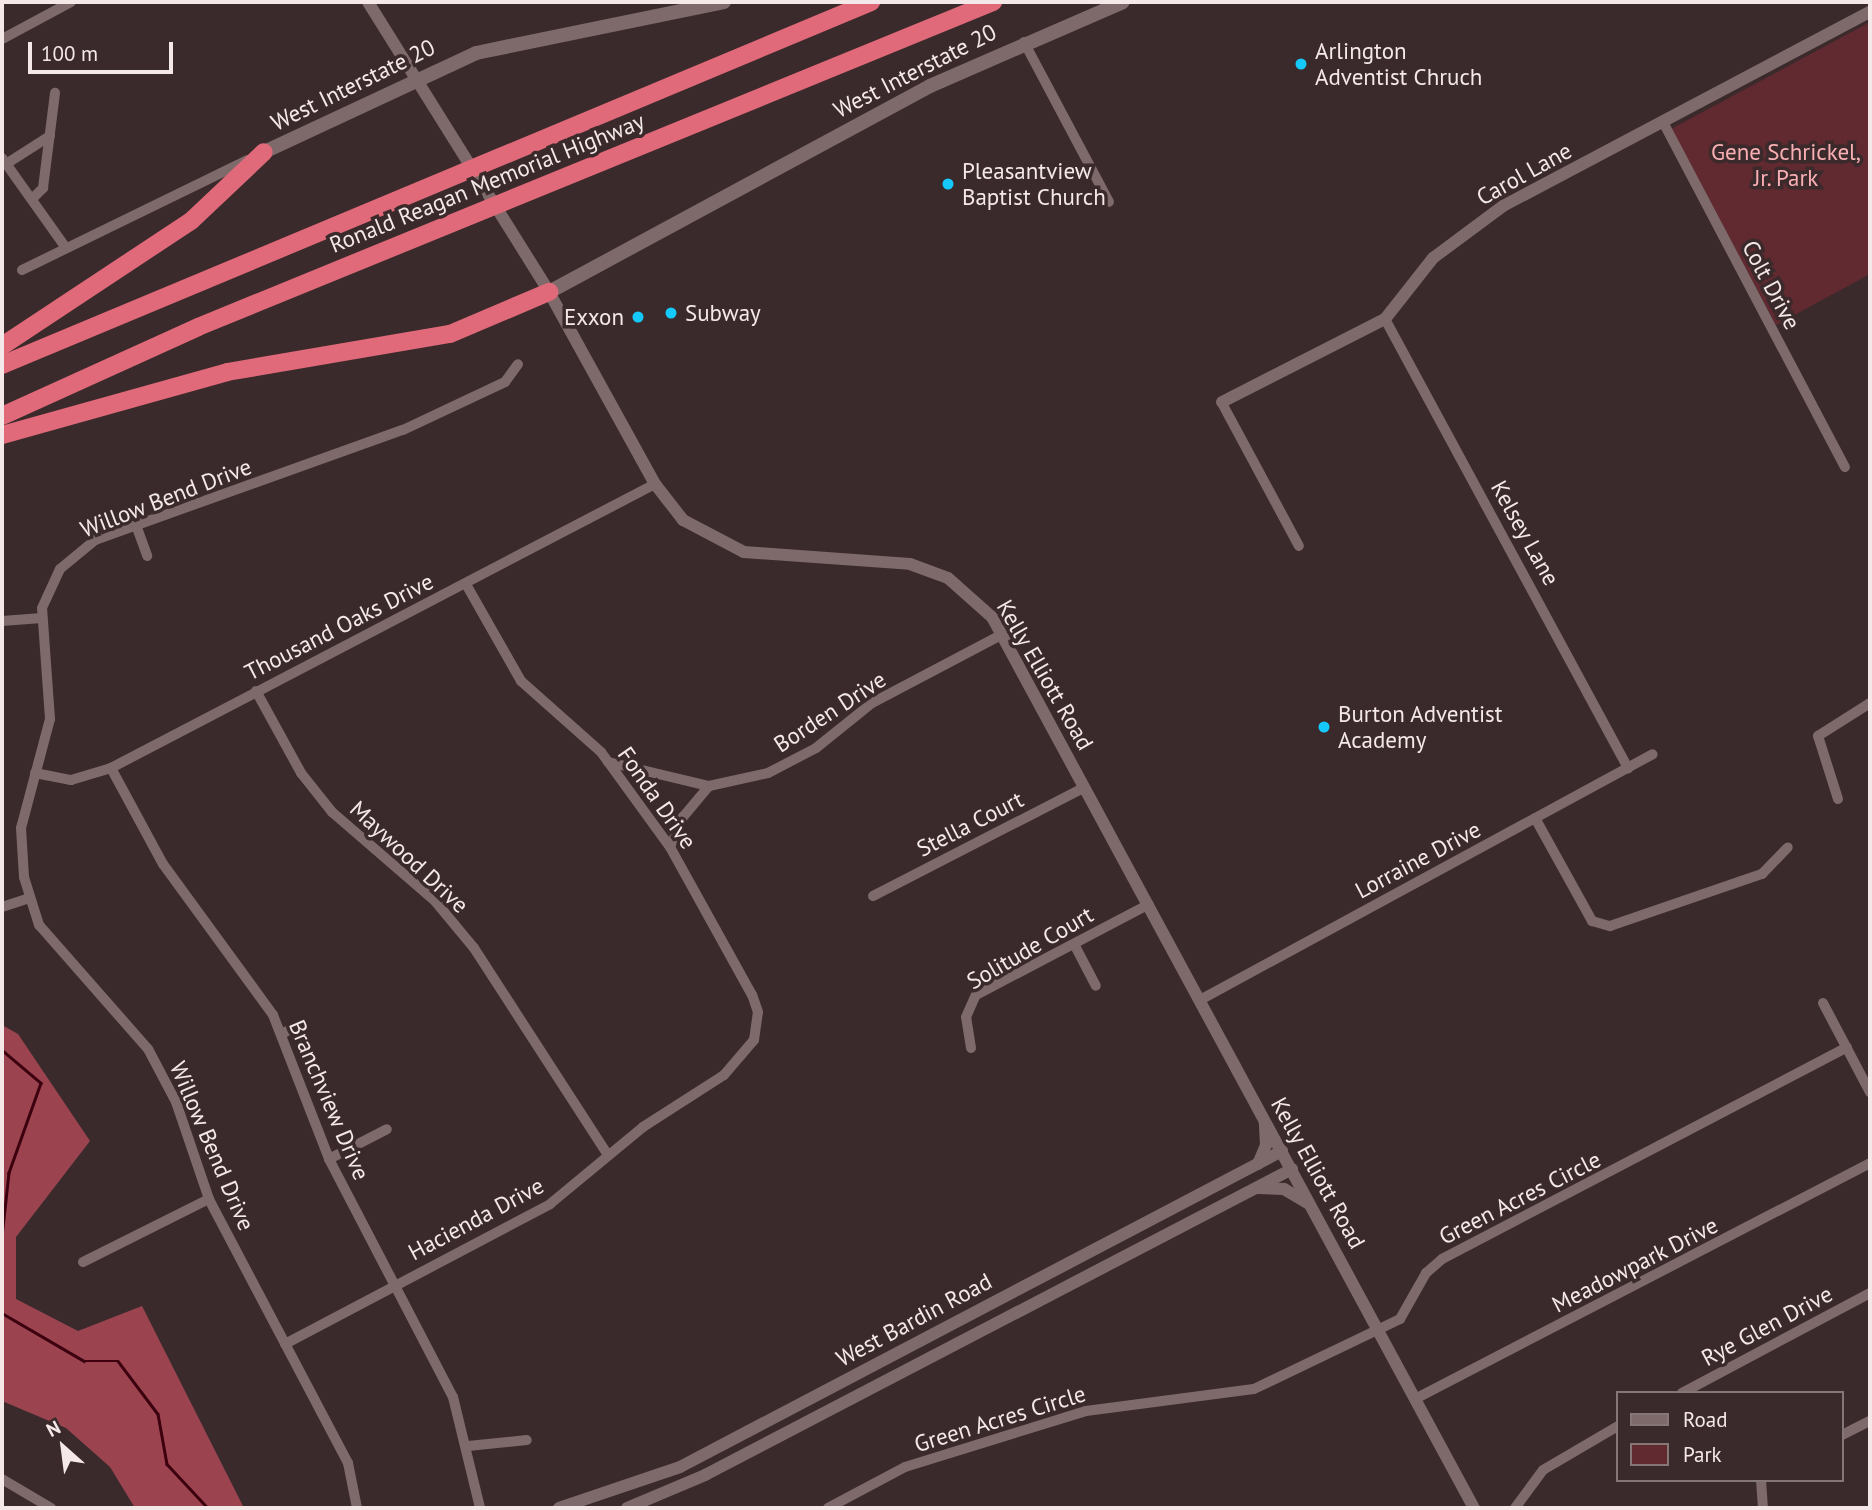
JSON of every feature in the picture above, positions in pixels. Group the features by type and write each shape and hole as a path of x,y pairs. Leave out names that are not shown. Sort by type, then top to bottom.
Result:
{"highway":[{"name":"Ronald Reagan Memorial Highway","path":"2,365 872,2"},
{"name":"Ronald Reagan Memorial Highway","path":"2,416 198,327 993,2"},
{"path":"2,346 191,221 264,152"},
{"path":"2,435 214,375 450,334 549,292"}],"main road":[{"name":"West Interstate 20","path":"264,152 415,80 509,42 724,2"},
{"name":"West Interstate 20","path":"549,292 930,86 1024,42 1123,2"}],"street":[{"path":"2,39 71,2"},
{"name":"Kelly Elliott Road","path":"368,2 549,292 655,484 683,520 725,546 775,556 891,561 932,571 972,596 1003,634 1474,1508"},
{"name":"Carol Lane","path":"1222,404 1385,319 1433,258 1464,233 1663,122 1870,12"},
{"path":"1024,42 1109,202"},
{"path":"32,199 43,188 55,93"},
{"name":"Colt Drive","path":"1663,122 1844,467"},
{"path":"50,136 4,161 66,248"},
{"name":"West Interstate 20","path":"22,270 264,152"},
{"name":"Kelsey Lane","path":"1385,319 1628,768"},
{"name":"Willow Bend Drive","path":"357,1508 348,1463 209,1199 176,1102 148,1049 48,938 30,898 21,828 50,719 42,618 60,569 95,540 403,430 505,382 518,364"},
{"path":"1222,404 1299,546"},
{"name":"Thousand Oaks Drive","path":"35,773 71,780 111,768 655,484"},
{"path":"136,525 147,556"},
{"name":"Fonda Drive","path":"466,584 521,681 608,762 670,847 752,995 756,1024"},
{"path":"2,621 42,618"},
{"name":"Borden Drive","path":"608,762 709,786 792,763 872,703 1003,634"},
{"name":"Maywood Drive","path":"256,691 301,773 332,812 435,901 474,948 608,1154"},
{"path":"1839,799 1818,736 1870,703"},
{"name":"Lorraine Drive","path":"1200,1000 1654,754"},
{"name":"Branchview Drive","path":"111,768 163,864 219,936 282,1034 329,1159 453,1396 468,1446 480,1508"},
{"path":"670,847 683,817 709,786"},
{"name":"Stella Court","path":"873,896 1084,787"},
{"path":"1535,818 1592,921 1610,926 1762,874 1788,847"},
{"path":"2,907 30,898"},
{"name":"Solitude Court","path":"971,1048 971,1000 1149,904"},
{"path":"1074,944 1096,986"},
{"path":"1823,1003 1870,1092"},
{"name":"Hacienda Drive","path":"285,1344 550,1204 608,1154 724,1075 749,1052 756,1024"},
{"path":"282,1034 294,1027"},
{"name":"Green Acres Circle","path":"828,1508 905,1467 1087,1411 1254,1388 1378,1331 1412,1306 1426,1273 1442,1259 1847,1047"},
{"path":"1258,1164 1266,1145 1264,1119"},
{"path":"329,1159 387,1129"},
{"name":"West Bardin Road","path":"559,1508 616,1492 680,1467 1282,1151"},
{"name":"Meadowpark Drive","path":"1415,1399 1870,1163"},
{"name":"West Bardin Road","path":"627,1508 705,1475 1292,1169"},
{"path":"1257,1188 1284,1189 1312,1206"},
{"path":"83,1262 209,1199"},
{"name":"Rye Glen Drive","path":"1686,1391 1870,1293"},
{"path":"1844,1435 1870,1421"},
{"path":"1515,1508 1543,1470 1616,1427"},
{"path":"468,1446 527,1440"},
{"path":"2,1479 51,1508"},
{"path":"1761,1482 1763,1508"},
{"path":"616,1492 620,1508"}],"green space":[{"name":"Gene Schrickel, Jr. Park","path":"1870,22 1870,274 1776,325 1671,129"}],"shaded area":[{"path":"2,1025 18,1034 90,1141 16,1237 16,1299 78,1331 142,1306 244,1508 135,1508 110,1467 66,1428 2,1401"}],"waterway":[{"path":"2,1050 41,1083 9,1173 2,1236"},
{"path":"2,1313 84,1361 118,1361 158,1414 167,1464 208,1508"}],"place":[{"name":"Arlington Adventist Chruch","path":"1301,64"},
{"name":"Pleasantview Baptist Church","path":"948,184"},
{"name":"Subway","path":"671,313"},
{"name":"Exxon","path":"638,317"},
{"name":"Burton Adventist Academy","path":"1324,727"}]}
